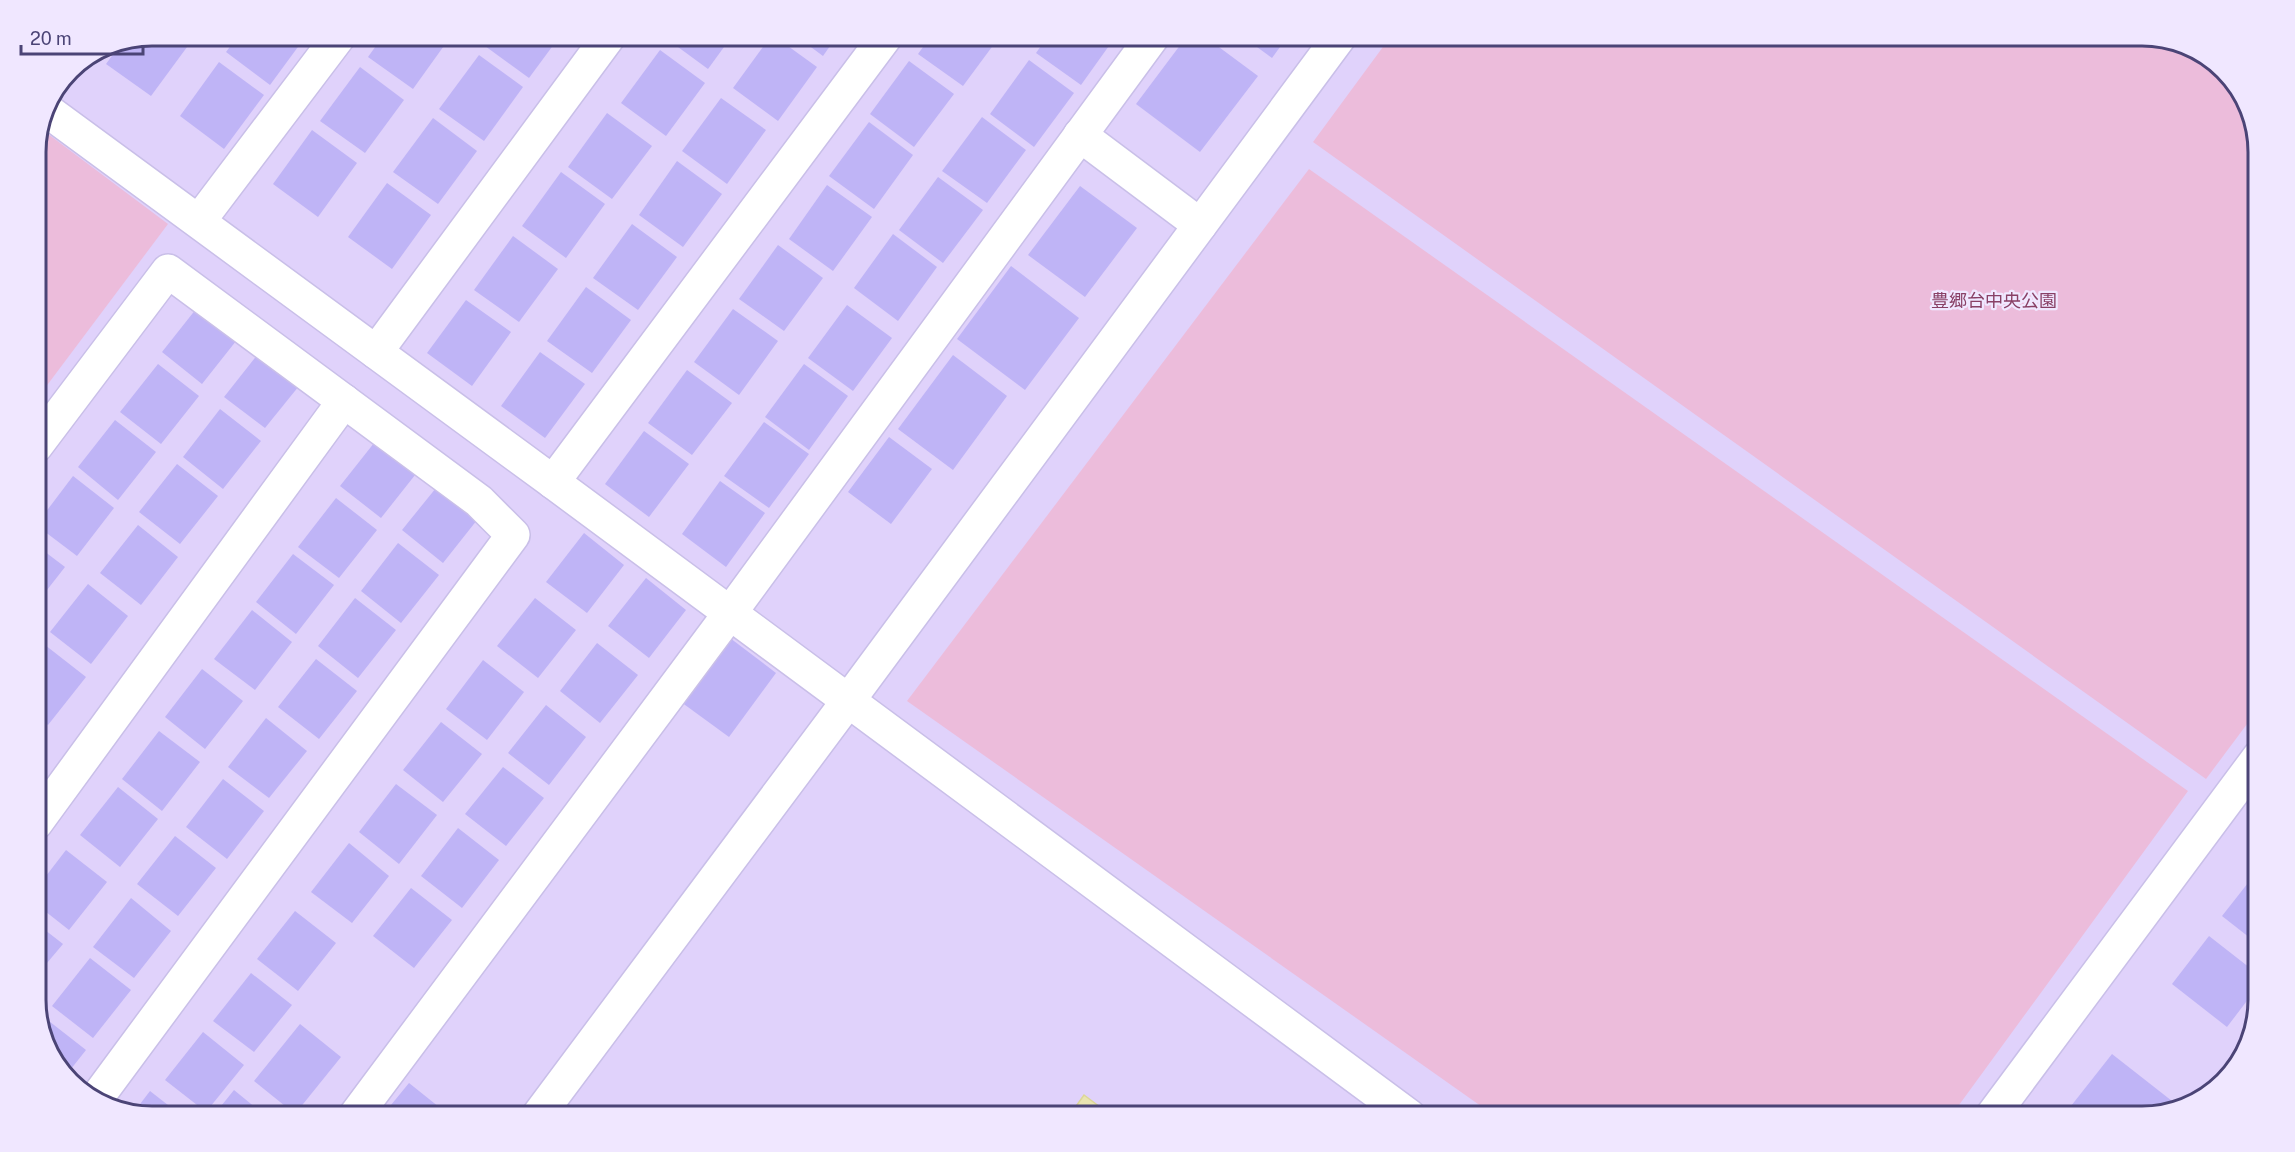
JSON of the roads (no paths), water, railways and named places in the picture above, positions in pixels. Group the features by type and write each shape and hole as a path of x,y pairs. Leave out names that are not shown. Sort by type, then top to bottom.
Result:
{"street":[{"path":"199,221 331,46"},
{"path":"376,352 602,46"},
{"path":"553,482 879,46"},
{"path":"362,1106 730,613 1146,46"},
{"path":"545,1106 1333,46"},
{"path":"54,115 1396,1106"},
{"path":"1080,135 1200,225"},
{"path":"47,431 168,271 479,501 513,535 101,1092"},
{"path":"47,808 344,401"},
{"path":"1999,1106 2248,772"}],"park label":[{"name":"豊郷台中央公園","path":"1994,301"}]}
